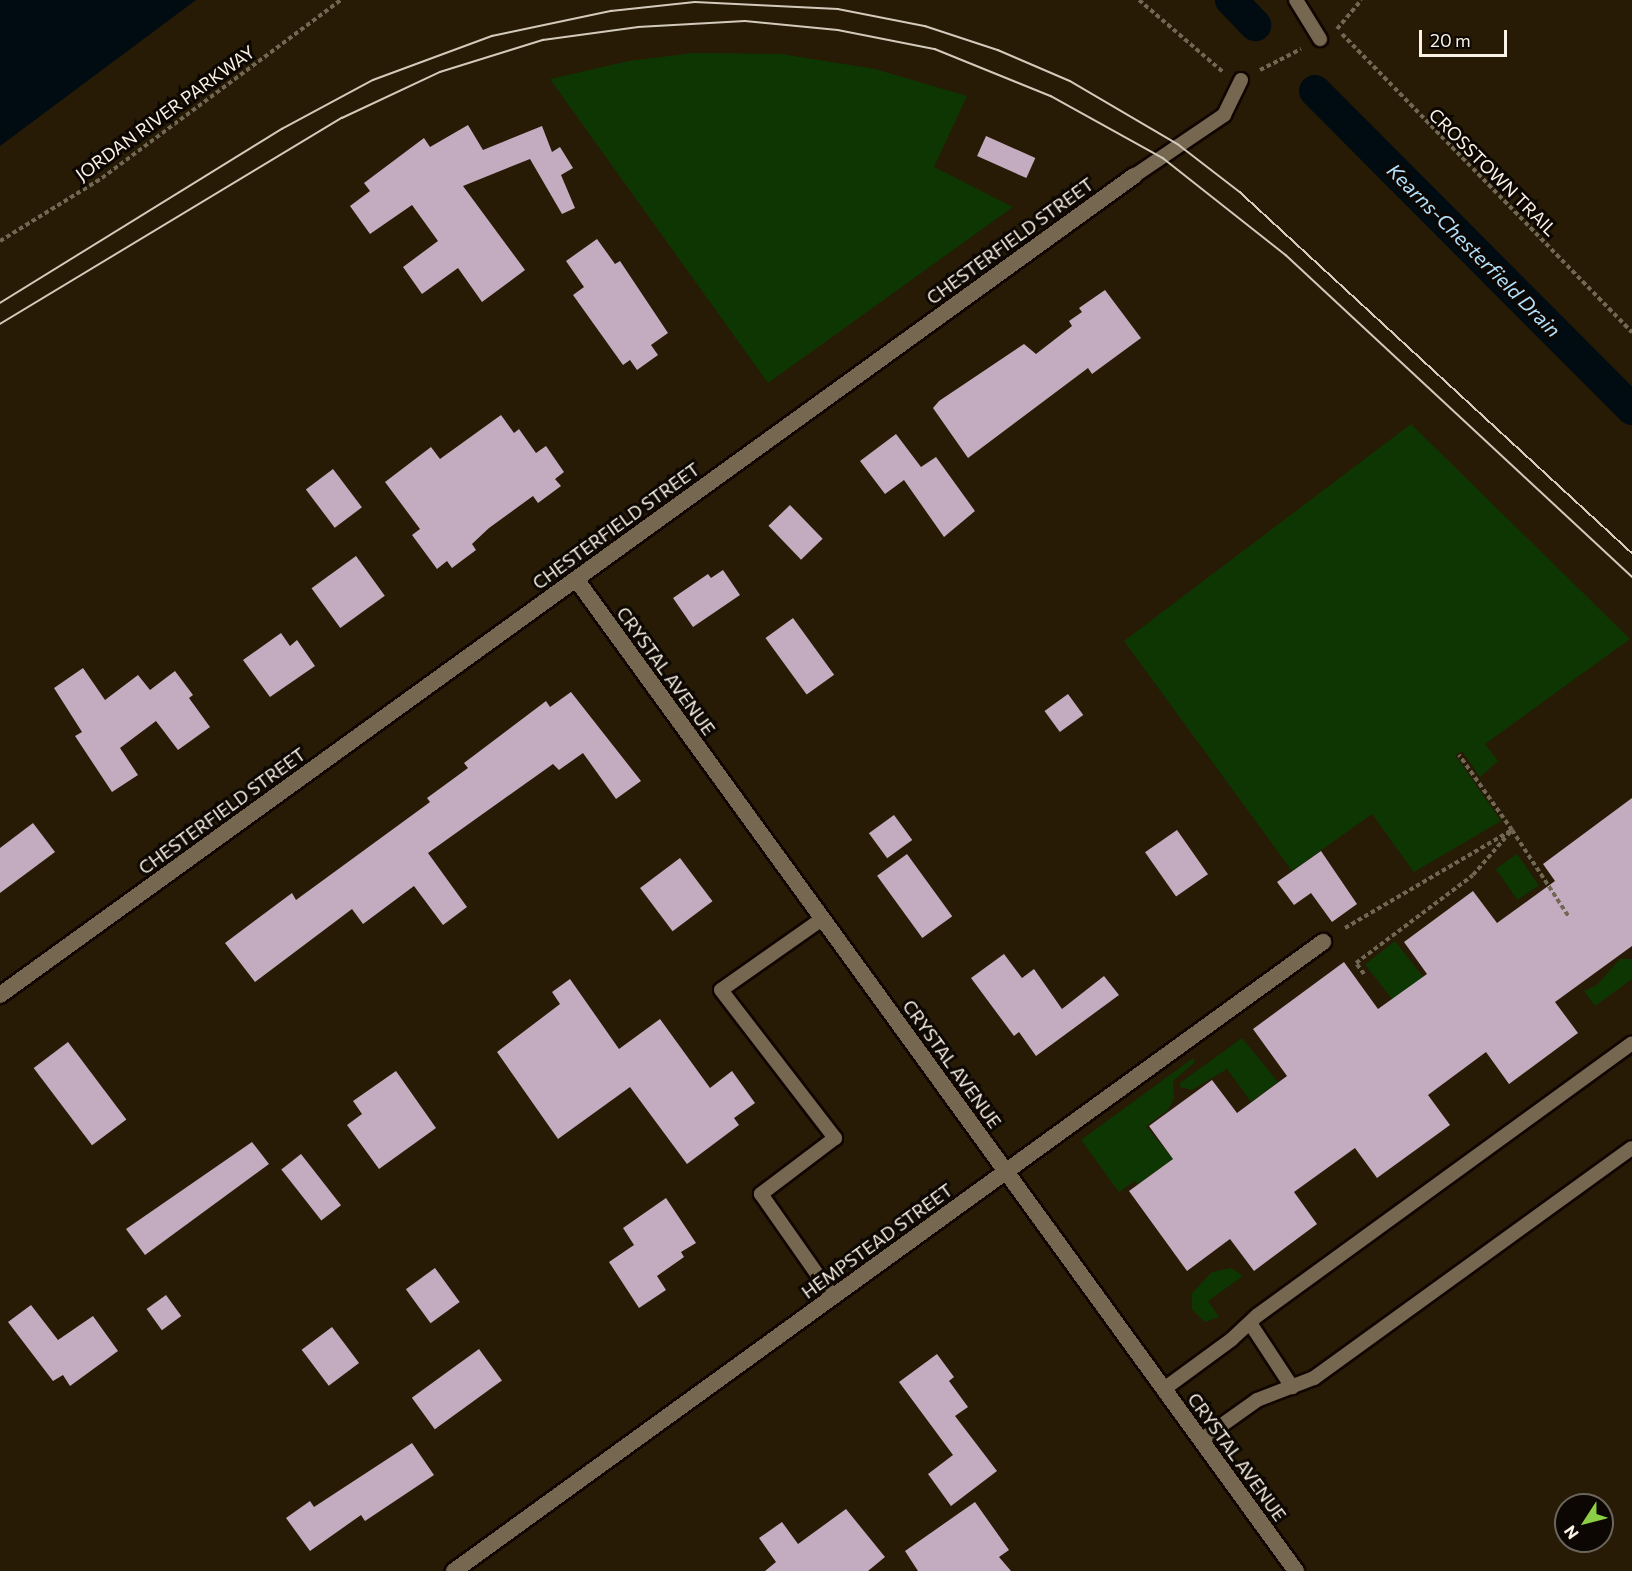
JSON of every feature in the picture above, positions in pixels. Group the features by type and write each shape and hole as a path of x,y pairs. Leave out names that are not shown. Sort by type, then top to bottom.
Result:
{"street":[{"name":"CHESTERFIELD STREET","path":"0,995 1134,176"},
{"name":"CRYSTAL AVENUE","path":"576,579 1296,1571"},
{"name":"HEMPSTEAD STREET","path":"454,1571 1323,942"}],"lane":[{"path":"1296,0 1320,39"},
{"name":"CHESTERFIELD STREET","path":"1134,176 1224,115 1241,80"},
{"path":"822,919 721,990 835,1138 761,1194 833,1297"},
{"path":"1164,1389 1250,1323 1632,1043"},
{"path":"1201,1440 1257,1400 1314,1378 1632,1148"},
{"path":"1250,1323 1292,1387"}],"path":[{"name":"JORDAN RIVER PARKWAY","path":"0,241 102,178 341,0"},
{"path":"1139,0 1208,61 1241,80 1337,29 1361,0"},
{"name":"CROSSTOWN TRAIL","path":"1337,29 1632,332"},
{"path":"1459,755 1569,917"},
{"path":"1345,928 1512,830"},
{"path":"1364,974 1356,963 1473,875 1512,830"}],"green space":[{"path":"693,53 781,54 875,69 967,96 934,167 1013,207 768,383 550,79 629,61"},
{"path":"1411,424 1630,639 1485,744 1498,761 1480,777 1462,751 1455,755 1501,821 1414,872 1372,814 1292,871 1124,641"},
{"path":"1517,854 1539,885 1517,900 1496,869"},
{"path":"1395,941 1423,977 1393,1001 1365,964"},
{"path":"1620,959 1632,959 1632,979 1595,1006 1584,991 1597,985"},
{"path":"1242,1038 1278,1082 1251,1102 1227,1069 1192,1090 1180,1087 1180,1083"},
{"path":"1193,1058 1195,1062 1173,1081 1174,1098 1168,1110 1146,1126 1173,1159 1138,1184 1135,1181 1119,1192 1081,1140"},
{"path":"1231,1268 1243,1276 1208,1301 1219,1317 1205,1322 1192,1309 1192,1293 1212,1272"}],"shaded area":[{"path":"0,0 196,0 0,146"}],"building":[{"path":"468,125 483,150 542,126 552,152 560,147 573,168 561,175 575,208 562,214 530,159 463,186 525,270 482,302 458,268 422,294 403,267 438,241 412,205 370,234 350,206 370,191 364,183 424,138 430,147"},
{"path":"986,136 1035,158 1026,178 977,156"},
{"path":"597,239 615,264 620,261 668,333 651,345 658,355 637,370 630,360 623,365 573,295 584,287 566,261"},
{"path":"1105,290 1141,338 1092,374 1088,368 968,458 933,408 939,401 1024,344 1036,354 1072,326 1069,321 1082,312 1079,308"},
{"path":"501,415 514,433 519,429 536,453 546,446 564,472 555,479 561,486 538,503 533,496 489,528 472,544 476,550 452,568 447,561 437,569 412,535 420,529 385,482 431,447 440,459"},
{"path":"896,434 921,467 936,457 975,511 944,537 904,480 885,494 860,461"},
{"path":"333,469 362,507 335,528 306,489"},
{"path":"790,505 823,539 801,560 768,526"},
{"path":"356,556 385,596 340,628 312,588"},
{"path":"723,570 740,595 693,627 673,598 708,574 711,578"},
{"path":"793,618 834,675 807,695 765,638"},
{"path":"281,633 290,646 297,640 315,666 270,697 243,660"},
{"path":"83,668 105,700 138,675 150,690 175,671 193,695 189,698 210,727 178,750 156,721 120,748 138,775 112,792 75,736 82,732 54,688"},
{"path":"571,692 641,781 616,799 583,753 559,770 553,764 428,853 467,907 443,925 414,886 363,924 352,909 255,982 225,943 292,893 296,900 430,802 427,798 468,768 464,763 546,701 550,707"},
{"path":"1068,694 1083,715 1060,732 1045,711"},
{"path":"1632,798 1632,946 1555,1002 1578,1033 1509,1084 1486,1052 1428,1095 1450,1125 1377,1178 1355,1148 1294,1192 1317,1224 1254,1271 1230,1239 1187,1271 1129,1191 1173,1159 1149,1126 1212,1080 1237,1113 1287,1076 1253,1029 1344,962 1378,1009 1427,974 1404,942 1473,891 1497,923 1555,881 1543,864"},
{"path":"894,815 912,840 887,858 869,833"},
{"path":"33,823 55,852 0,893 0,848"},
{"path":"1177,830 1208,874 1176,897 1145,852"},
{"path":"1321,851 1357,904 1332,922 1311,893 1294,905 1277,882"},
{"path":"907,854 952,916 922,938 877,876"},
{"path":"680,858 712,901 673,931 640,888"},
{"path":"1004,954 1022,978 1034,969 1062,1009 1104,976 1119,995 1036,1056 1019,1032 1014,1036 971,978"},
{"path":"570,979 619,1049 660,1019 710,1088 732,1071 755,1103 734,1118 739,1125 687,1164 630,1087 558,1139 497,1052 560,1004 552,992"},
{"path":"68,1042 126,1119 92,1145 34,1068"},
{"path":"396,1071 436,1128 379,1169 347,1125 362,1114 353,1101"},
{"path":"252,1142 269,1164 145,1255 126,1229"},
{"path":"301,1154 341,1205 321,1221 281,1169"},
{"path":"666,1198 696,1243 681,1252 684,1257 657,1276 666,1290 639,1308 609,1262 634,1245 623,1228"},
{"path":"435,1268 460,1302 431,1323 406,1289"},
{"path":"166,1295 181,1316 162,1330 147,1309"},
{"path":"31,1305 58,1340 93,1316 118,1351 70,1386 63,1375 53,1381 8,1322"},
{"path":"332,1327 359,1363 329,1386 302,1350"},
{"path":"479,1349 502,1381 435,1429 412,1398"},
{"path":"937,1354 954,1377 949,1381 968,1407 955,1416 997,1471 951,1506 928,1474 953,1455 899,1382"},
{"path":"412,1443 434,1475 365,1521 361,1515 310,1551 286,1518 310,1501 314,1507"},
{"path":"975,1502 1009,1550 999,1557 1011,1571 918,1571 905,1551"},
{"path":"846,1509 885,1557 868,1571 765,1571 776,1562 759,1538 782,1522 798,1544"}],"waterway":[{"name":"Kearns-Chesterfield Drain","path":"1231,0 1255,25"},
{"name":"Kearns-Chesterfield Drain","path":"1315,91 1632,409"}],"tram line":[{"path":"0,303 282,129 373,80 492,36 611,11 695,2 838,9 925,26 998,50 1070,81 1179,145 1240,192 1632,553"},
{"path":"0,324 342,118 440,72 543,40 638,27 745,21 838,30 935,49 1051,96 1163,158 1286,255 1632,577"}]}
